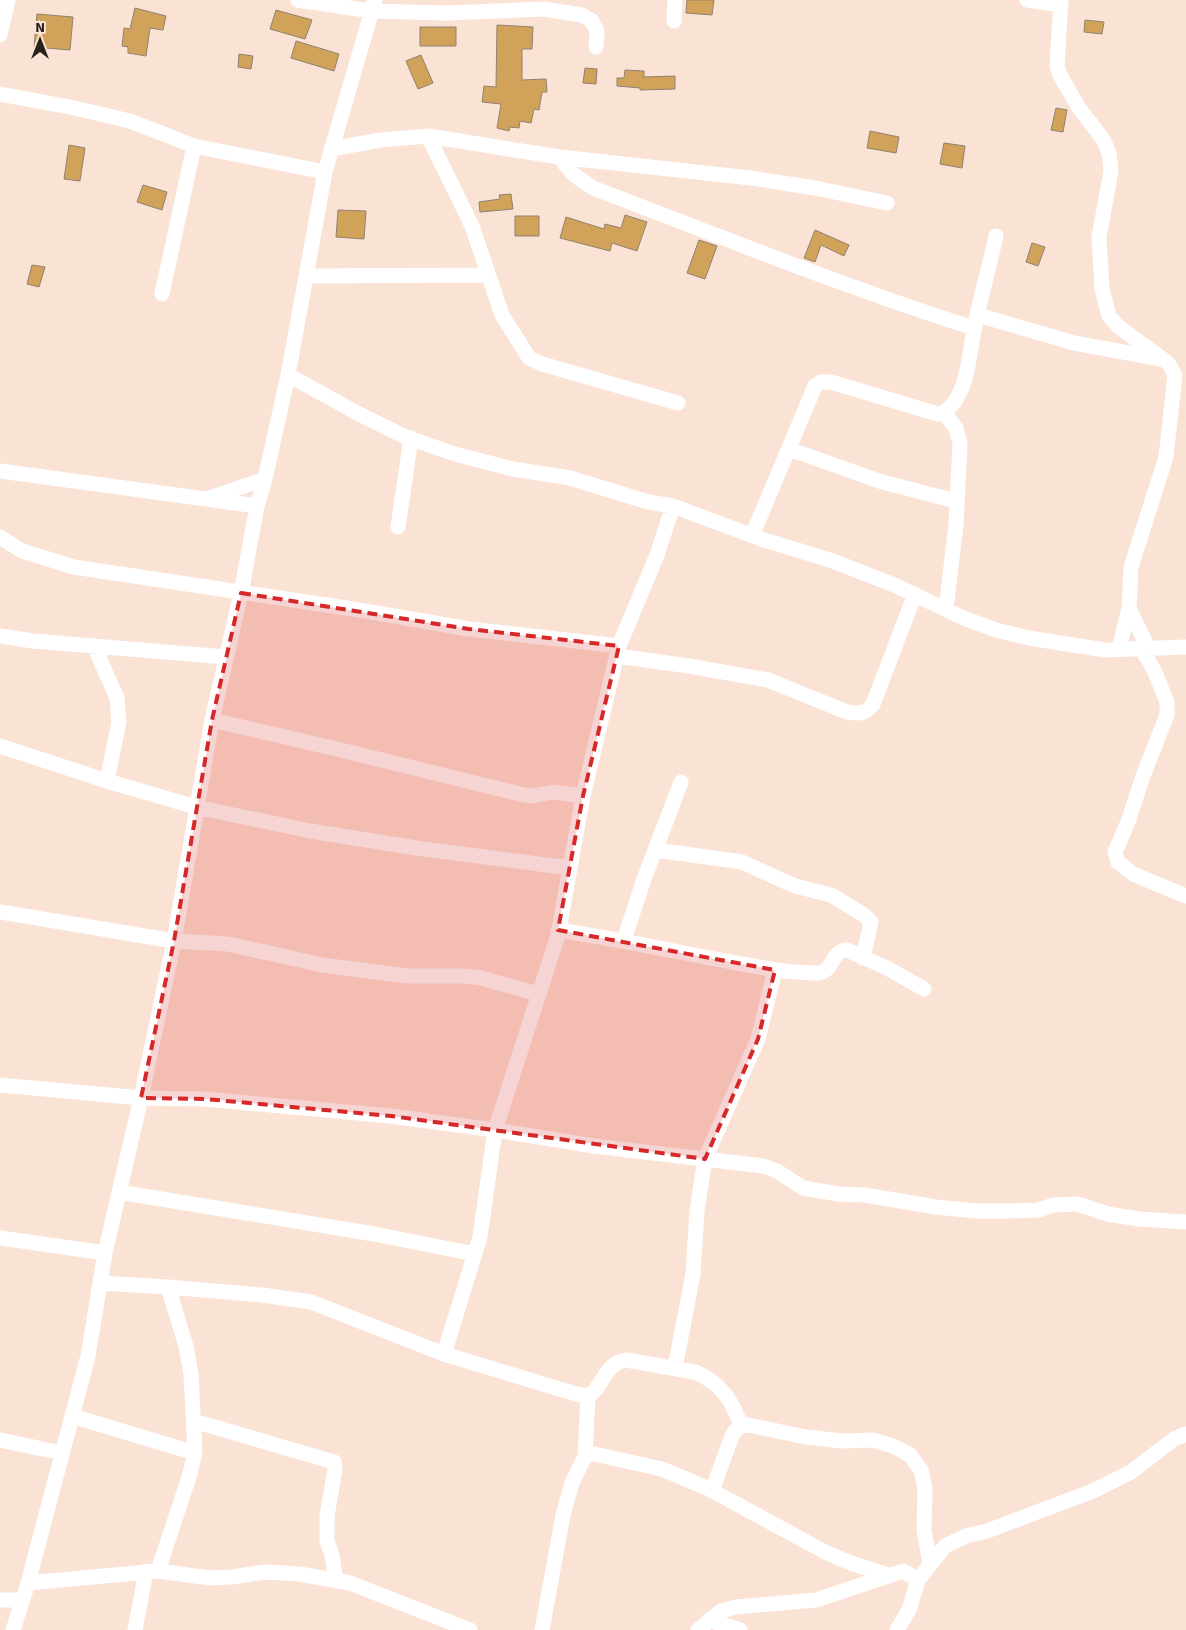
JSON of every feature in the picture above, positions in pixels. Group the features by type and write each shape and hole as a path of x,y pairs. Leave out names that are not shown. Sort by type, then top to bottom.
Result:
{"street":[{"path":"0,35 8,0"},
{"path":"298,0 373,5 446,13 544,10 582,15 592,21 597,31 596,47"},
{"path":"674,21 676,0"},
{"path":"1027,0 1060,3 1057,67 1079,108 1103,139 1109,153 1111,171 1099,237 1102,289 1109,316 1119,327 1169,364 1174,375 1166,457 1131,567 1129,608 1119,648"},
{"path":"13,1630 28,1583 88,1356 105,1253 141,1098 174,941 212,720 241,593 257,506 265,479 288,375 325,172 373,5"},
{"path":"0,94 70,107 130,121 194,146 325,172"},
{"path":"331,149 380,140 428,136 559,158 751,178 815,188 887,203"},
{"path":"428,136 472,226 502,316 529,358 542,364 678,403"},
{"path":"162,294 194,146"},
{"path":"559,158 573,174 593,188 922,311 1164,360"},
{"path":"752,536 815,386 821,382 831,382 938,414 951,408 961,390 967,372 976,321 996,236"},
{"path":"307,276 487,275"},
{"path":"288,375 361,415 411,438 455,454 514,469 570,478 648,502 674,506 752,536 830,560 915,594 966,619 989,627 1029,638 1105,650 1186,647"},
{"path":"944,412 956,428 960,444 956,533 946,609"},
{"path":"398,527 411,438"},
{"path":"789,449 882,482 956,501"},
{"path":"0,471 257,506"},
{"path":"206,499 265,479"},
{"path":"444,1354 480,1237 495,1130 558,930 583,796 618,651 657,555 674,506"},
{"path":"0,537 22,552 74,567 618,651 768,680 847,712 859,714 866,712 873,704 915,594"},
{"path":"1129,608 1167,702 1167,715 1146,768 1128,822 1115,852 1118,862 1133,874 1186,896"},
{"path":"0,636 33,641 226,657"},
{"path":"94,646 117,698 119,722 107,781"},
{"path":"212,720 524,795 532,796 553,792 583,796"},
{"path":"0,746 107,781 196,807 310,831 414,848 570,868"},
{"path":"624,940 643,882 681,782"},
{"path":"656,850 742,862 795,886 831,895 864,914 871,922 862,958"},
{"path":"0,912 174,941 228,944 322,964 407,976 465,976 481,978 538,994"},
{"path":"558,930 624,940 775,970 820,973 827,970 837,953 841,950 847,950 887,968 924,988"},
{"path":"675,1368 693,1274 697,1211 705,1159 758,1039 775,970"},
{"path":"0,1085 141,1098 205,1099 391,1116 594,1146 763,1166 777,1171 803,1188 839,1194 865,1195 936,1208 1008,1212 1038,1210 1054,1205 1077,1204 1108,1214 1140,1219 1186,1222"},
{"path":"119,1192 374,1234 475,1254"},
{"path":"0,1238 105,1253"},
{"path":"101,1283 262,1295 311,1302 444,1354 588,1396 596,1391 601,1380 618,1361 626,1360 695,1372 702,1375 724,1392 735,1409 741,1426"},
{"path":"135,1630 152,1571 189,1477 195,1453 191,1374 186,1346 168,1287"},
{"path":"542,1630 563,1515 572,1483 585,1456 588,1396"},
{"path":"72,1416 195,1453"},
{"path":"194,1421 334,1462 335,1469 326,1516 326,1540 332,1555 336,1581"},
{"path":"712,1491 732,1436 736,1428 741,1426 748,1425 806,1437 842,1441 873,1440 893,1446 910,1455 921,1470 925,1488 924,1530 930,1564"},
{"path":"898,1630 909,1610 918,1580 945,1546 966,1536 987,1531 1093,1491 1132,1472 1174,1439 1186,1434"},
{"path":"0,1440 62,1453"},
{"path":"585,1456 594,1454 662,1469 712,1491 827,1553 888,1575"},
{"path":"28,1583 152,1571 210,1578 265,1572 300,1574 350,1583 470,1630"},
{"path":"703,1625 721,1611 736,1607 816,1600 903,1571 918,1580"},
{"path":"0,1600 21,1600"},
{"path":"703,1625 740,1630"}],"highlighted area":[{"path":"241,593 469,629 619,646 583,796 558,930 775,970 758,1039 705,1159 391,1116 205,1099 141,1098 174,941 212,720"}],"building":[{"path":"687,0 714,0 712,15 686,13"},
{"path":"135,8 166,16 163,30 150,28 146,56 128,53 128,47 122,46 124,28 130,29"},
{"path":"276,10 312,20 305,39 270,29"},
{"path":"37,14 73,17 70,50 34,47"},
{"path":"1085,20 1104,22 1102,34 1084,32"},
{"path":"497,25 533,27 532,49 522,49 522,80 546,79 547,92 542,92 539,110 534,109 531,123 520,121 519,128 510,127 509,131 497,128 501,104 482,102 484,86 496,87"},
{"path":"420,27 456,27 456,46 420,46"},
{"path":"296,41 339,54 334,71 291,58"},
{"path":"239,54 253,56 251,69 238,67"},
{"path":"421,55 433,83 418,89 406,61"},
{"path":"585,68 597,69 596,84 583,83"},
{"path":"625,70 644,71 644,77 675,76 675,89 640,90 640,88 617,86 617,78 624,78"},
{"path":"1056,108 1067,110 1063,132 1051,130"},
{"path":"870,131 899,137 896,153 867,148"},
{"path":"944,143 965,146 962,168 940,164"},
{"path":"69,145 85,148 80,181 64,179"},
{"path":"143,185 167,192 162,210 137,202"},
{"path":"511,194 513,209 480,212 479,202 500,199 499,195"},
{"path":"338,210 366,211 364,239 336,237"},
{"path":"625,215 647,222 637,251 612,243 610,251 560,238 566,217 604,229 605,224 621,228"},
{"path":"515,216 539,216 539,236 515,236"},
{"path":"815,230 849,245 844,256 821,245 815,262 804,258"},
{"path":"699,240 717,246 705,279 687,273"},
{"path":"1032,243 1045,247 1038,266 1026,262"},
{"path":"32,265 45,267 39,287 27,284"}]}
